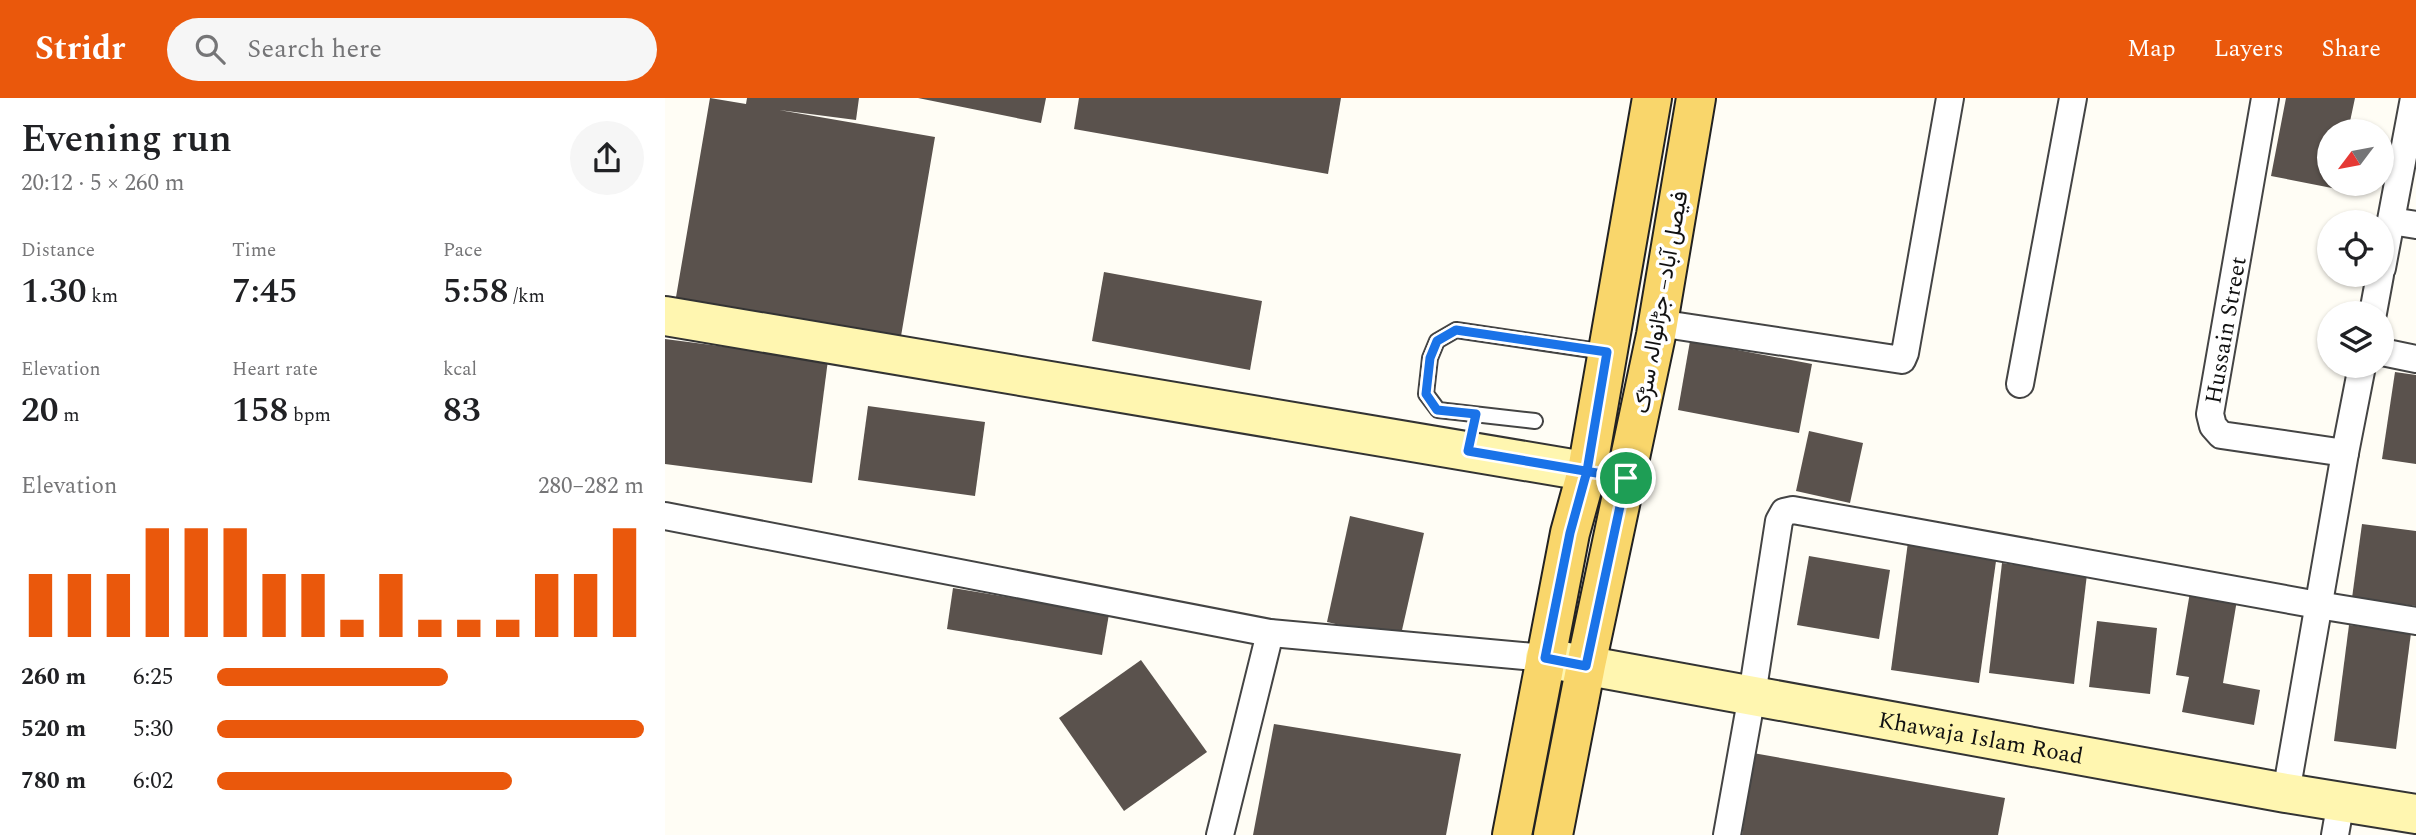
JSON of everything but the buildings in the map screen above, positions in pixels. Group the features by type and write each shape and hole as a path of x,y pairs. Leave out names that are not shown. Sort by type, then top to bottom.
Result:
{"main road":[{"name":"فیصل آباد– جڑانوالہ سڑک","path":"1512,835 1570,533 1587,471 1652,98"},
{"name":"فیصل آباد– جڑانوالہ سڑک","path":"1553,835 1658,323 1696,98"}],"street":[{"path":"1658,323 1902,360 1950,98"},
{"path":"2020,384 2073,98"},
{"name":"Hussain Street","path":"2265,98 2210,414 2213,426 2221,435 2345,453"},
{"path":"2394,243 2404,223 2414,98"},
{"path":"665,316 1472,433 1587,471 1626,478"},
{"path":"2394,354 2416,359"},
{"path":"2286,793 2360,378"},
{"path":"1727,835 1779,521 1784,512 1793,510 2416,621"},
{"path":"665,516 1271,633 1545,658"},
{"path":"1220,835 1271,633"},
{"name":"Khawaja Islam Road","path":"1545,658 2286,793 2338,818 2416,814"}],"lane":[{"path":"1535,421 1472,433 1437,410 1426,394 1430,358 1437,341 1456,330 1607,352"}],"route":[{"path":"1626,478 1586,666 1545,658 1570,533 1587,471 1607,352 1456,330 1437,341 1430,358 1426,394 1437,410 1476,414 1468,451 1587,471 1626,478"}]}
